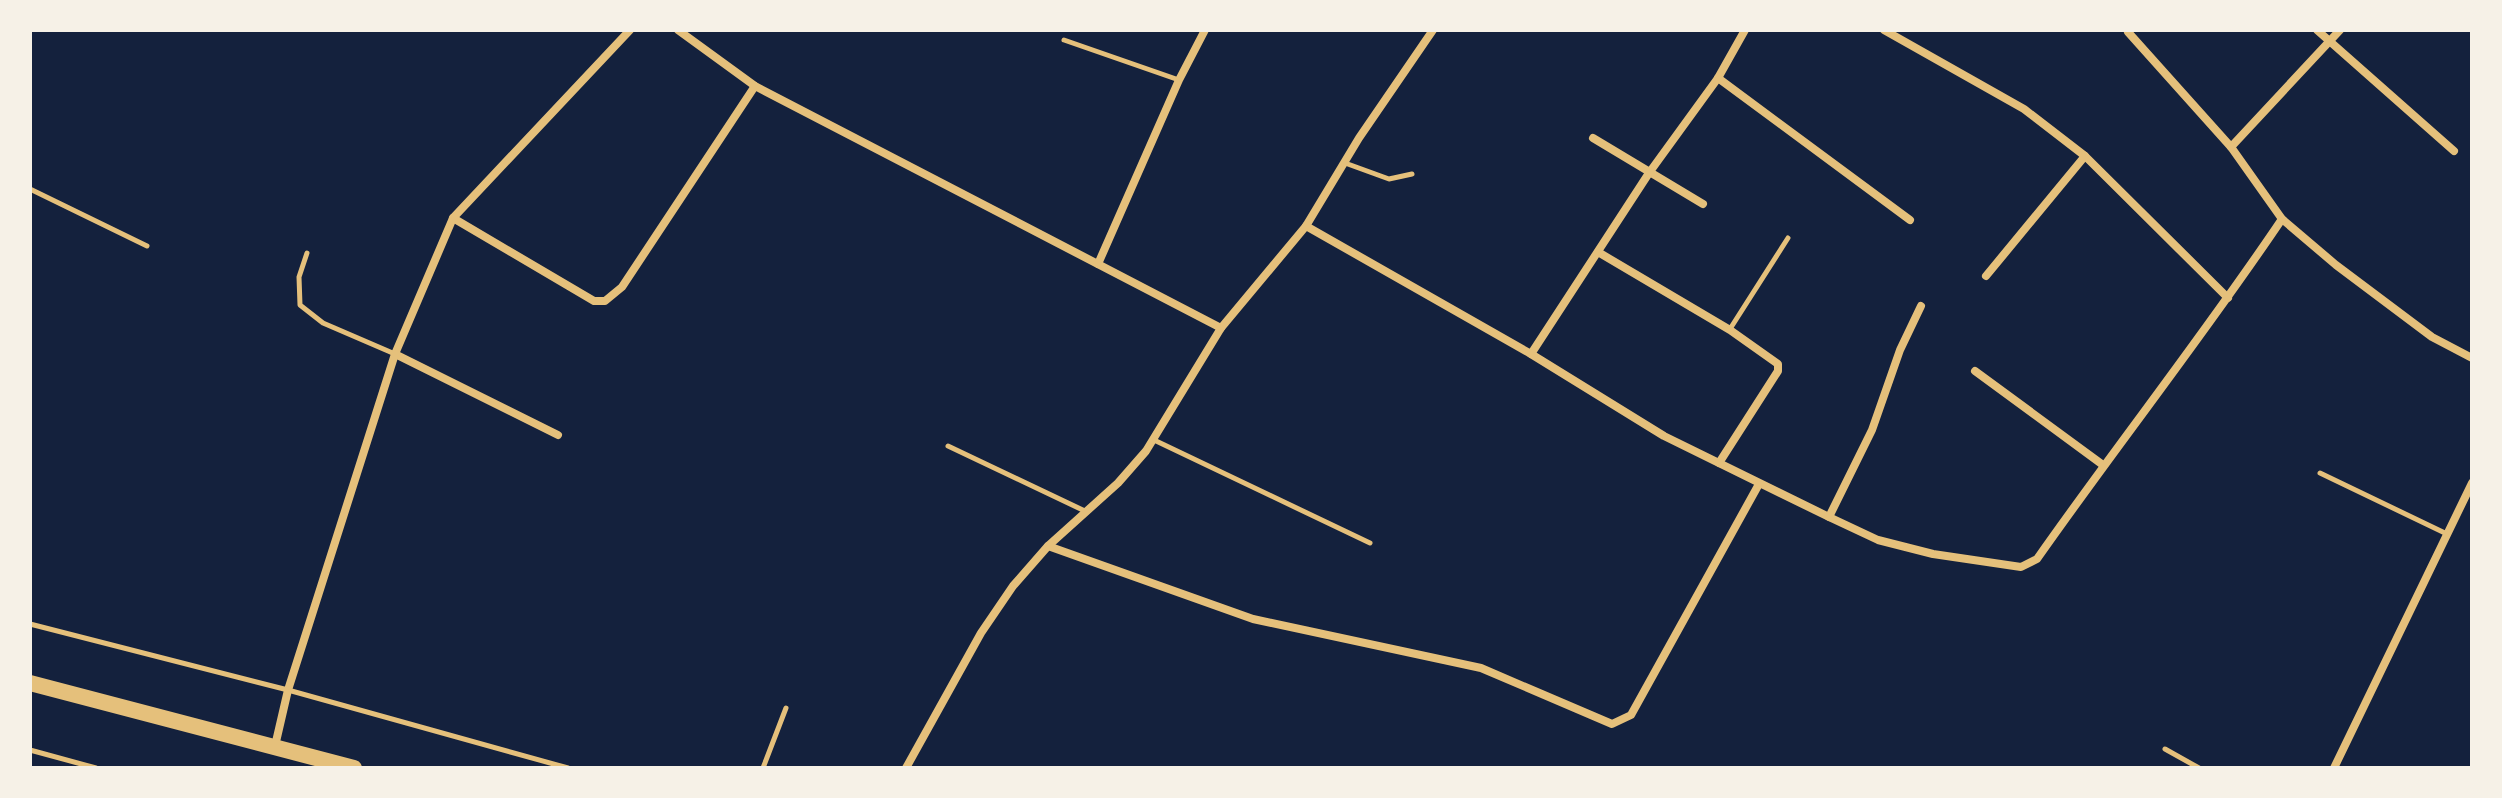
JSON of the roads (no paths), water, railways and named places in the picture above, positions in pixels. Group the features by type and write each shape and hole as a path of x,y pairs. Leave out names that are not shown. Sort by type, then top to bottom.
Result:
{"highway":[{"path":"30,683 354,768"}],"street":[{"path":"275,746 288,690 348,510 395,354 453,218 630,30"},
{"path":"678,30 755,86 1221,328"},
{"path":"1098,264 1179,80 1205,30"},
{"path":"906,768 981,633 1013,586 1048,546 1118,483 1153,440 1221,328 1306,226 1344,162 1433,30"},
{"path":"1531,354 1649,173 1718,78 1745,30"},
{"path":"1884,30 2024,109 2085,156 2228,298"},
{"path":"2317,30 2454,151"},
{"path":"2231,147 2340,30"},
{"path":"2128,32 2231,147 2282,219 2336,265 2432,337 2472,358"},
{"path":"1718,78 1910,220"},
{"path":"453,218 594,301 605,301 622,287 755,86"},
{"path":"1593,138 1703,204"},
{"path":"1986,276 2085,156"},
{"path":"1306,226 1531,354 1624,413 1759,484 1878,540 2021,567 2037,559 2282,219"},
{"path":"1598,252 1774,358 1778,371 1719,463"},
{"path":"1829,517 1872,430 1900,350 1921,306"},
{"path":"395,354 558,435"},
{"path":"1975,371 2103,465"},
{"path":"2334,768 2472,483"},
{"path":"1048,546 1253,619 1481,668 1612,724 1631,715 1759,484"}],"lane":[{"path":"1064,40 1179,80"},
{"path":"1344,162 1389,179 1412,174"},
{"path":"30,189 147,246"},
{"path":"1730,330 1788,238"},
{"path":"307,253 299,277 300,305 323,323 395,354"},
{"path":"1153,440 1370,543"},
{"path":"948,446 1088,512"},
{"path":"2320,473 2447,534"},
{"path":"30,624 288,690 568,768"},
{"path":"763,768 786,708"},
{"path":"2165,749 2199,768"},
{"path":"30,750 96,768"}]}
